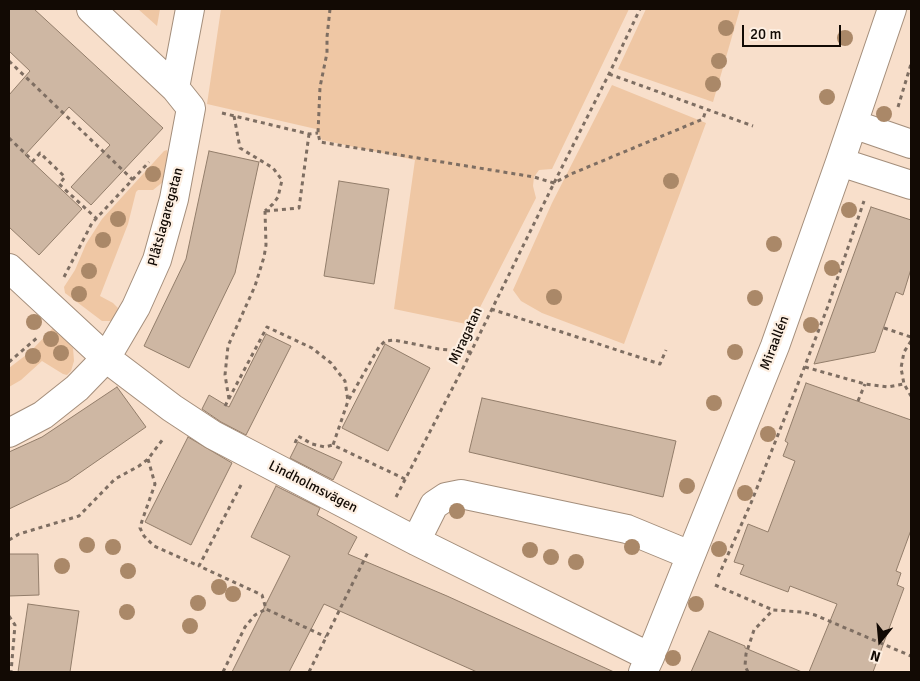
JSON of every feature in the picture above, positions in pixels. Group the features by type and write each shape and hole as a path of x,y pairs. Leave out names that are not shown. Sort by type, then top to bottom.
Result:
{"street":[{"path":"91,9 184,98"},
{"name":"Plåtslagaregatan","path":"9,433 43,415 77,388 106,358 136,307 156,260 174,199 187,134 184,98 190,9"},
{"name":"Miraallén","path":"647,664 775,346 892,9"},
{"path":"853,124 900,140"},
{"path":"840,162 911,185"},
{"name":"Lindholmsvägen","path":"9,268 106,358 183,416 256,458 647,664"},
{"path":"416,541 434,505 446,497 461,494 627,529 690,555"}],"path":[{"path":"330,9 327,53 320,87 318,133 320,142 534,177 554,183 571,174 703,119 706,110"},
{"name":"Miragatan","path":"309,672 382,523 471,352 640,9"},
{"path":"9,61 133,180"},
{"path":"900,140 911,64"},
{"path":"609,74 753,126"},
{"path":"184,98 234,116 309,134 318,133"},
{"path":"234,116 240,148 273,168 282,180 278,197 265,211"},
{"path":"9,362 36,340 61,281 73,262 92,223 164,145 187,134"},
{"path":"265,211 298,208 309,134"},
{"path":"9,138 33,161 40,153 65,177 59,184 97,219"},
{"path":"711,594 751,503 828,306 874,173"},
{"path":"229,399 226,376 228,346 255,286 264,257 266,244 265,211"},
{"path":"491,309 660,364 666,350"},
{"path":"211,433 267,327 312,348 331,363 345,381 348,401"},
{"path":"884,328 911,339 901,363 901,374 904,384 911,396"},
{"path":"405,479 333,445 348,401 379,347 384,342 394,340 439,349 471,352"},
{"path":"804,367 865,384 888,387 904,384"},
{"path":"858,401 865,384"},
{"path":"9,540 19,534 79,516 115,478 139,466 148,459 167,433 183,416"},
{"path":"198,566 256,458"},
{"path":"148,459 155,484 140,528 144,536 154,546 262,595 266,609 326,637"},
{"path":"715,585 773,610 815,615 911,656"},
{"path":"223,672 245,627 255,615 266,609"},
{"path":"748,672 745,666 746,654 754,630 773,610"},
{"path":"9,616 15,625 11,672"}],"shaded area":[{"path":"138,9 160,9 157,26"},
{"path":"221,9 629,9 552,169 539,170 534,177 533,186 536,198 471,325 394,309 415,160 322,140 316,129 207,104"},
{"path":"646,9 740,9 713,102 618,69"},
{"path":"612,85 706,123 624,344 542,313 521,301 513,290 552,203"},
{"path":"167,150 163,182 153,190 138,190 136,192 128,224 100,296 118,308 114,321 102,321 65,293 64,287 75,270 86,244 102,219"},
{"path":"53,328 73,348 74,361 71,371 67,375 63,374 42,361 21,380 9,387 9,368 30,352"}],"building":[{"path":"9,9 34,9 163,128 91,205 71,187 110,145 69,107 25,155 82,209 39,255 9,227 9,95 30,71 9,51"},
{"path":"209,151 259,162 235,273 189,368 144,346 186,259"},
{"path":"339,181 389,189 374,284 324,276"},
{"path":"871,207 911,220 911,269 903,295 896,292 875,352 814,364"},
{"path":"266,334 291,346 246,435 221,422 202,409 209,395 229,407"},
{"path":"385,344 430,368 388,451 342,428"},
{"path":"806,383 911,420 911,530 896,571 901,573 897,585 904,588 873,672 809,672 837,604 790,586 788,592 740,574 744,565 734,562 748,524 768,532 795,461 783,456 788,443 785,441"},
{"path":"117,387 146,427 68,481 9,509 9,452 42,437"},
{"path":"482,398 676,441 663,497 469,452"},
{"path":"188,437 232,463 191,545 145,522"},
{"path":"298,442 342,462 333,480 290,458"},
{"path":"276,486 320,508 317,515 357,537 348,554 447,596 614,672 477,672 324,604 289,672 232,672 290,556 251,537"},
{"path":"9,554 38,554 39,595 9,596"},
{"path":"28,604 79,611 70,672 18,672"},
{"path":"709,631 745,646 745,648 802,672 691,672"}]}
